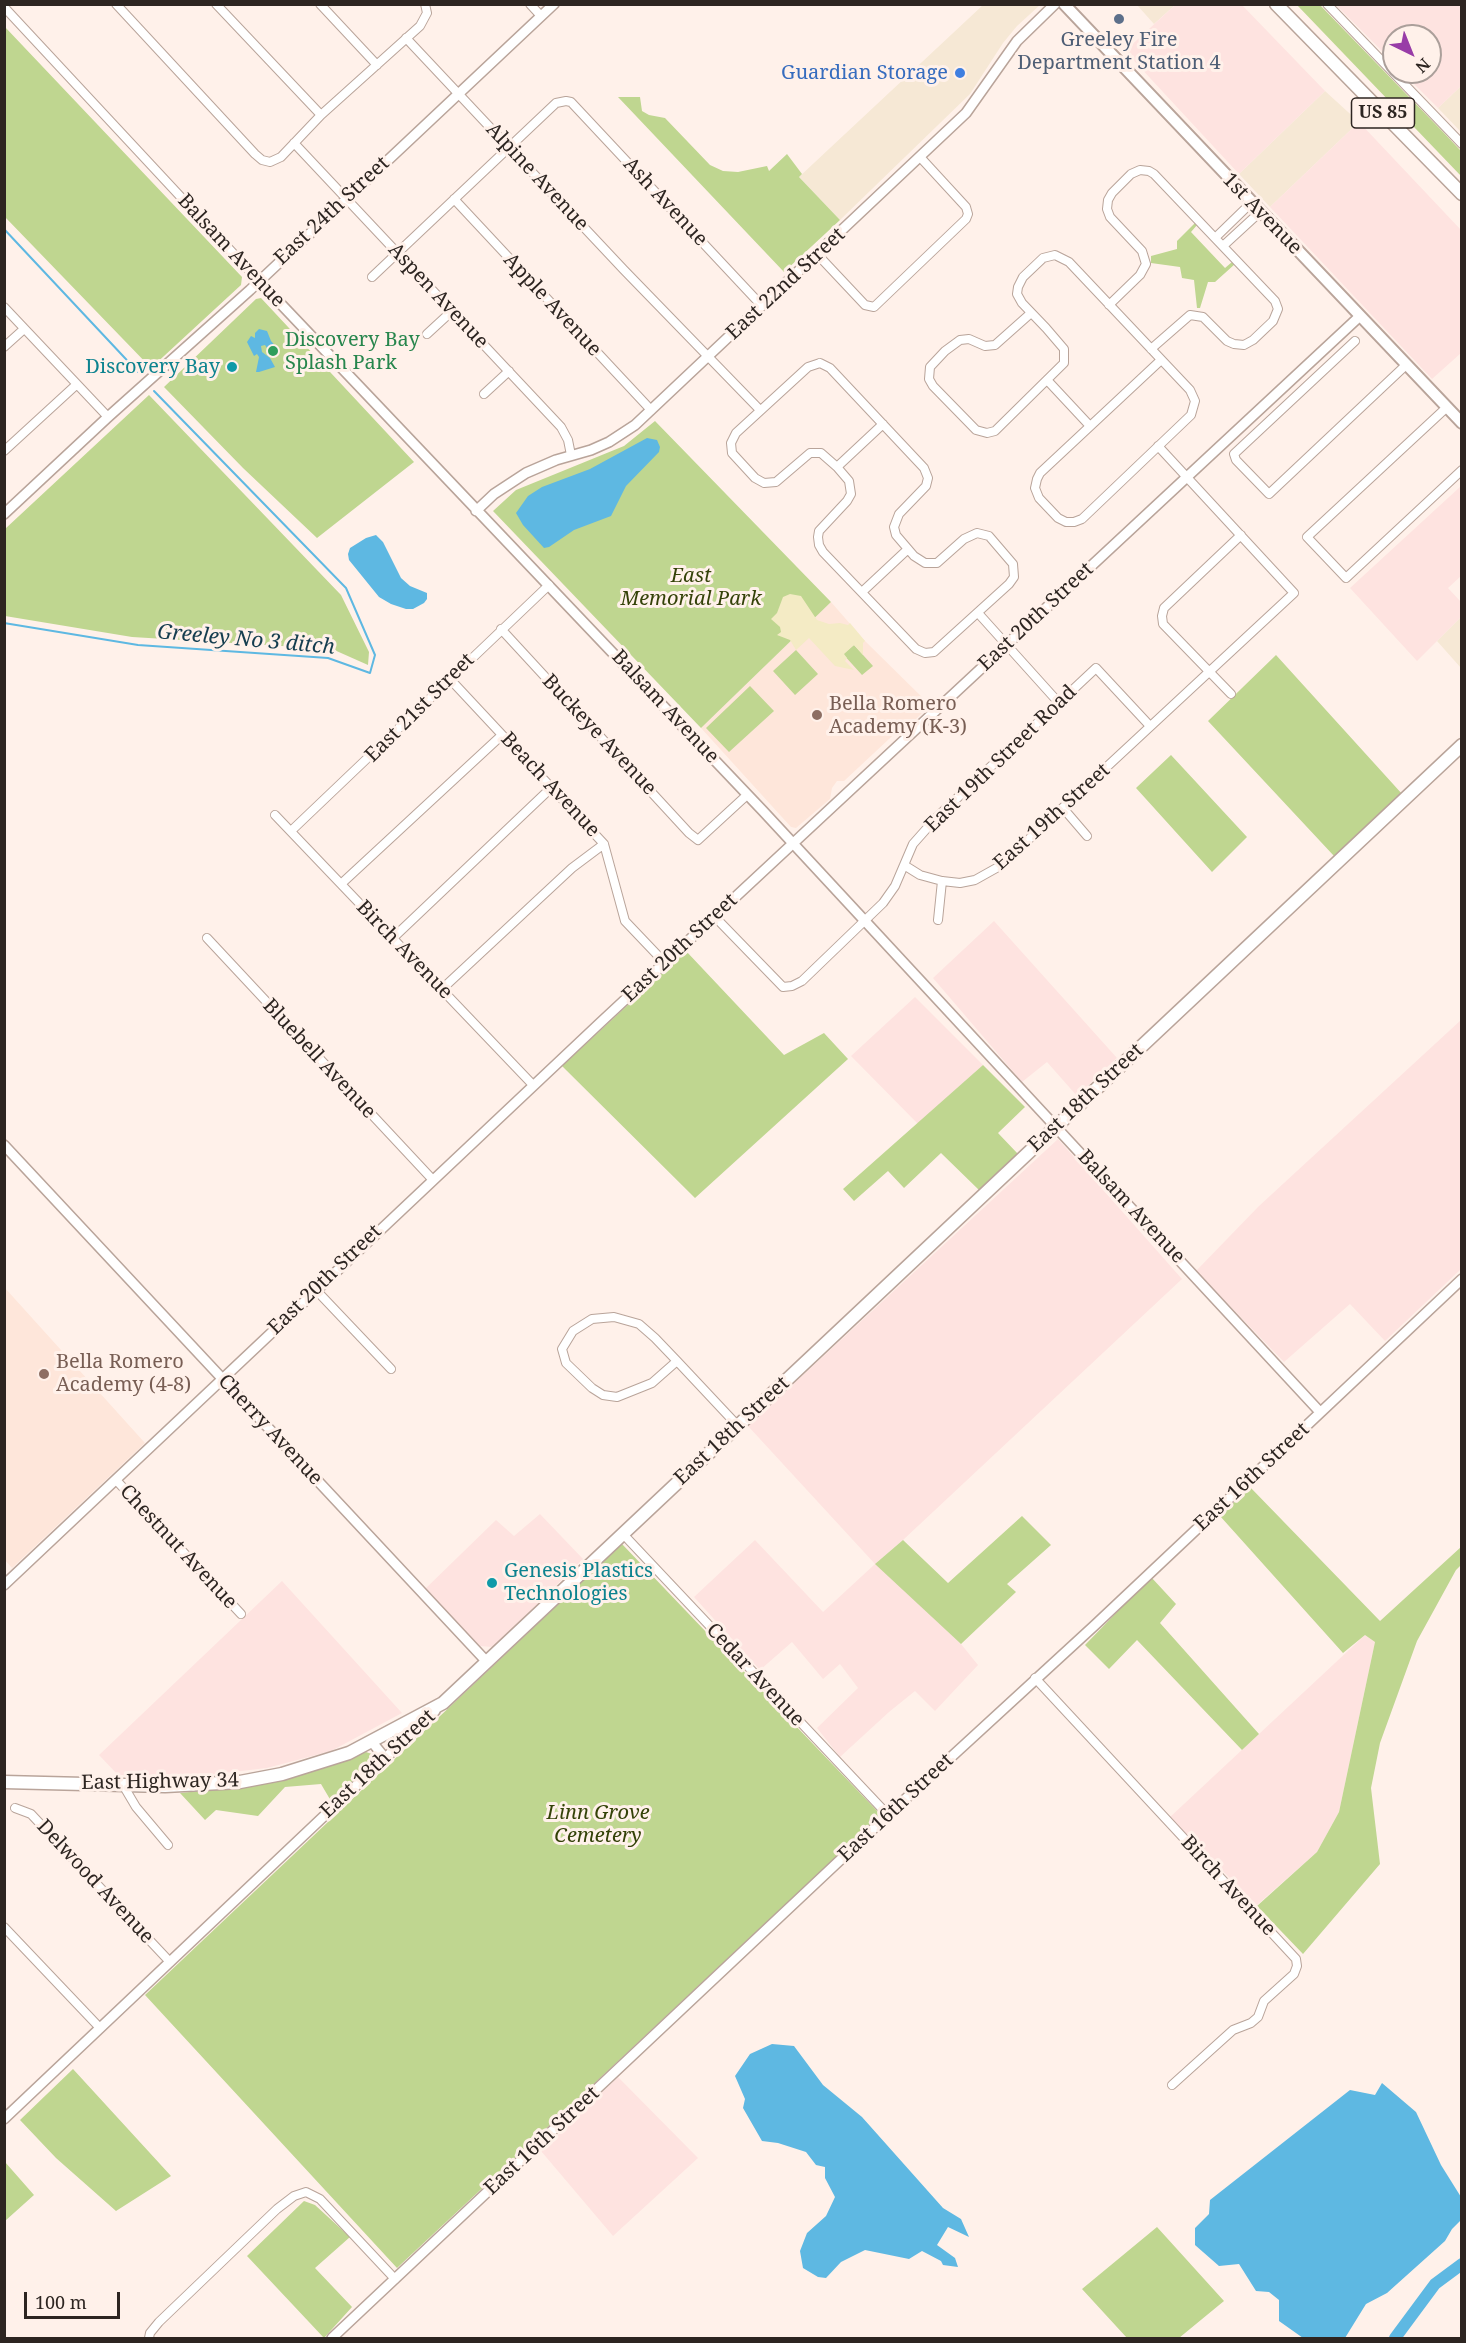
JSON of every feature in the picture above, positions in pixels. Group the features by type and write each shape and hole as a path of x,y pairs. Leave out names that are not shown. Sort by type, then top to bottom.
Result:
{"main road":[{"name":"1st Avenue","path":"1064,4 1461,423"},
{"name":"US 85","path":"1276,4 1461,194"},
{"name":"East 18th Street","path":"443,1703 1461,745"},
{"name":"East Highway 34","path":"4,1782 165,1786 240,1782 323,1763 372,1742 443,1703"}],"street":[{"path":"116,4 255,154 266,161 275,160 321,115 406,39 426,19 428,13 425,4"},
{"path":"216,4 321,115"},
{"path":"320,4 377,65"},
{"path":"530,4 541,16"},
{"name":"East 24th Street","path":"4,514 259,281 554,4"},
{"name":"East 22nd Street","path":"476,511 494,494 526,473 571,455 591,450 609,442 635,425 966,113 1017,41 1055,4"},
{"path":"1327,4 1461,144"},
{"name":"Balsam Avenue","path":"4,7 476,511 793,843 1320,1412"},
{"name":"Alpine Avenue","path":"406,39 760,410"},
{"name":"Ash Avenue","path":"509,147 556,103 566,100 571,102 762,306"},
{"name":"Aspen Avenue","path":"294,143 561,427 568,440 571,455"},
{"path":"372,278 509,147"},
{"path":"818,254 869,307 874,307 966,219 966,207 920,157"},
{"path":"1109,304 1140,275 1146,264 1142,251 1110,217 1107,209 1108,200 1131,174 1143,170 1154,174 1275,301 1278,309 1273,321 1244,345 1227,341 1203,316 1190,315 1151,349"},
{"name":"Apple Avenue","path":"454,200 651,410"},
{"path":"1215,238 1251,203"},
{"path":"1223,246 1260,212"},
{"path":"1031,313 995,345 985,346 969,339 955,342 932,364 929,379 933,386 974,429 987,433 995,431 1064,363 1065,351 1017,294 1020,282 1044,258 1055,255 1069,262 1190,390 1195,401 1191,415 1082,519 1066,522 1058,518 1039,498 1035,482 1040,473 1161,360"},
{"path":"4,307 108,417"},
{"path":"427,334 452,311"},
{"name":"East 20th Street","path":"4,1585 432,1179 1360,316"},
{"path":"4,347 24,329"},
{"path":"1355,341 1234,454 1236,460 1269,494 1406,365"},
{"path":"820,363 830,368 916,458 928,478 922,491 899,514 894,524 897,536 908,549 929,564 941,561 970,535 977,533 989,536 1011,559 1015,572 1009,584 939,649 925,653 916,649 823,552 818,542 818,535 822,527 851,494 849,481 837,467 821,453 810,453 776,482 764,483 758,480 732,453 731,443 736,433 760,410 807,367 820,363"},
{"path":"484,394 509,371"},
{"path":"1048,381 1090,426"},
{"path":"4,451 76,385"},
{"path":"1446,408 1307,537 1346,578 1461,470"},
{"path":"837,467 883,424"},
{"path":"1158,446 1240,535 1164,609 1162,616 1163,624 1231,694"},
{"name":"East 19th Street","path":"904,865 920,875 960,883 990,873 1016,853 1294,593 1240,535"},
{"path":"862,592 908,549"},
{"name":"East 21st Street","path":"291,831 549,585"},
{"path":"978,613 1059,703"},
{"name":"Buckeye Avenue","path":"501,629 689,833 698,840 747,795"},
{"name":"East 19th Street Road","path":"864,920 883,903 895,886 913,844 937,817 1096,668 1150,726"},
{"name":"Beach Avenue","path":"449,678 604,844 625,921 664,963"},
{"path":"341,884 502,735"},
{"path":"393,938 552,787"},
{"path":"1063,808 1087,836"},
{"name":"Birch Avenue","path":"275,815 533,1085"},
{"path":"442,989 572,868 604,844"},
{"path":"938,920 942,881"},
{"path":"715,917 783,987 802,981 864,920"},
{"name":"Bluebell Avenue","path":"207,938 432,1179"},
{"name":"Cherry Avenue","path":"4,1145 487,1662"},
{"name":"East 16th Street","path":"332,2338 888,1815 1116,1606 1461,1279"},
{"path":"315,1289 391,1369"},
{"path":"677,1360 652,1383 617,1397 603,1395 592,1388 566,1363 562,1349 573,1331 592,1319 614,1317 639,1324 677,1360 738,1426"},
{"name":"Chestnut Avenue","path":"116,1480 241,1614"},
{"name":"Cedar Avenue","path":"623,1534 888,1815"},
{"name":"Birch Avenue","path":"1035,1678 1296,1959 1297,1966 1294,1974 1264,2001 1258,2017 1251,2023 1233,2030 1172,2085"},
{"name":"East 18th Street","path":"4,2119 443,1703"},
{"path":"372,1742 385,1758"},
{"path":"123,1785 136,1807 168,1845"},
{"name":"Delwood Avenue","path":"15,1808 31,1814 170,1962"},
{"path":"4,1927 100,2028"},
{"path":"149,2338 150,2333 159,2322 277,2209 294,2196 306,2192 320,2199 395,2279"}],"shaded area":[{"path":"983,5 1040,5 1017,26 1003,43 970,94 840,220 799,177"},
{"path":"1137,5 1175,5 1154,24"},
{"path":"1175,5 1242,5 1325,91 1239,174 1125,51"},
{"path":"1336,5 1461,5 1461,86 1438,108 1414,84 1442,84 1442,24 1382,24 1382,51"},
{"path":"1461,86 1461,132 1438,108"},
{"path":"1325,91 1359,122 1270,207 1239,174"},
{"path":"1359,122 1461,230 1461,353 1432,379 1270,207"},
{"path":"1461,486 1461,576 1448,588 1461,602 1461,617 1417,661 1350,588"},
{"name":"Bella Romero Academy (K-3)","path":"831,602 865,641 930,705 909,726 904,725 844,781 837,781 832,788 830,799 796,828 791,827 701,728"},
{"path":"1461,617 1461,668 1437,641"},
{"path":"994,921 1117,1058 1077,1096 1047,1062 1022,1082 933,978"},
{"path":"915,997 983,1065 918,1124 851,1056"},
{"path":"1461,1020 1461,1269 1385,1341 1350,1304 1284,1362 1196,1271 1259,1206"},
{"path":"1058,1139 1182,1279 876,1563 961,1644 978,1665 935,1711 915,1691 840,1757 817,1728 858,1688 840,1664 823,1679 792,1642 760,1670 694,1597 755,1540 823,1612 875,1564 748,1426"},
{"name":"Bella Romero Academy (4-8)","path":"5,1288 145,1443 12,1568 4,1559"},
{"path":"540,1514 583,1559 493,1647 480,1646 424,1590 496,1520 514,1536"},
{"path":"282,1581 402,1713 331,1751 267,1768 198,1776 118,1775 99,1755"},
{"path":"1365,1635 1375,1642 1339,1812 1317,1852 1257,1905 1169,1818"},
{"path":"618,2077 698,2158 613,2236 541,2151"}],"green space":[{"path":"1297,5 1320,5 1382,69 1382,84 1397,84 1444,133 1461,151 1461,176"},
{"path":"5,27 242,277 241,285 151,368 5,217"},
{"path":"618,97 640,97 642,111 665,118 710,165 723,171 738,172 767,166 769,171 787,154 802,174 799,177 840,220 784,272"},
{"path":"1195,223 1197,225 1191,232 1225,268 1232,262 1235,264 1215,282 1208,282 1200,308 1197,308 1194,280 1182,278 1180,267 1151,263 1151,256 1177,249 1177,241"},
{"path":"261,298 414,462 317,538 243,468 164,387 256,299"},
{"path":"149,395 341,595 369,652 368,665 332,649 132,637 5,616 5,529"},
{"name":"East Memorial Park","path":"655,421 831,602 701,728 493,511 516,490 624,446"},
{"path":"854,645 873,666 862,675 843,654"},
{"path":"796,650 818,674 795,695 773,671"},
{"path":"1276,655 1403,795 1334,856 1208,721"},
{"path":"750,686 774,711 729,752 706,728"},
{"path":"1171,755 1247,837 1212,872 1136,788"},
{"path":"686,951 784,1055 824,1033 848,1059 695,1198 562,1066"},
{"path":"983,1065 1025,1107 998,1133 1018,1154 980,1191 941,1153 904,1188 888,1171 854,1201 843,1189"},
{"path":"1250,1487 1380,1621 1461,1547 1461,1565 1456,1570 1417,1641 1380,1743 1371,1788 1380,1864 1303,1954 1257,1906 1317,1852 1339,1812 1375,1642 1365,1635 1343,1653 1220,1516"},
{"path":"1022,1516 1051,1545 1007,1584 1016,1592 961,1644 875,1564 903,1540 948,1583"},
{"name":"Linn Grove Cemetery","path":"622,1544 881,1815 397,2268 145,1995"},
{"path":"1151,1577 1176,1604 1160,1623 1259,1734 1242,1750 1137,1640 1109,1669 1085,1645"},
{"path":"366,1752 375,1755 374,1763 331,1801 321,1784 285,1787 258,1816 216,1810 205,1820 180,1793 222,1789 281,1779"},
{"path":"73,2069 171,2176 116,2211 56,2158 20,2120"},
{"path":"5,2162 34,2195 4,2221"},
{"path":"304,2201 315,2205 350,2237 315,2268 352,2307 324,2338 247,2256"},
{"path":"1157,2227 1224,2301 1179,2338 1127,2338 1082,2289"}],"sand":[{"path":"790,594 801,596 817,620 829,624 848,625 850,623 865,641 863,655 854,645 844,654 847,658 845,661 854,670 835,666 809,638 796,650 790,640 777,635 781,632 780,627 771,619 777,613 783,597"}],"water":[{"name":"Discovery Bay Splash Park","path":"259,329 267,331 271,341 278,349 274,354 265,345 261,346 262,352 270,358 275,367 256,372 259,357 257,354 254,356 247,342 251,336 255,338 255,333"},
{"path":"647,438 657,440 660,447 659,452 626,486 611,516 574,530 544,548 523,525 516,513 528,496 542,487 590,469"},
{"path":"376,535 383,542 401,578 410,586 427,593 424,603 413,609 391,604 379,597 349,560 350,548"},
{"path":"772,2044 794,2046 823,2085 862,2117 943,2208 961,2219 969,2237 948,2227 937,2245 955,2258 958,2267 943,2265 941,2261 922,2251 909,2259 865,2250 841,2262 826,2278 818,2277 803,2268 800,2251 807,2233 826,2216 835,2197 825,2178 825,2167 816,2165 806,2152 778,2143 762,2141 743,2108 745,2099 735,2076 750,2054"},
{"path":"1382,2083 1416,2112 1441,2165 1461,2197 1461,2220 1445,2241 1387,2293 1366,2304 1345,2338 1303,2338 1279,2321 1279,2300 1269,2292 1256,2291 1239,2264 1219,2266 1195,2245 1195,2228 1209,2214 1210,2200 1350,2090 1375,2095"}],"waterway":[{"path":"4,229 138,372"},
{"name":"Greeley No 3 ditch","path":"4,623 138,645 328,658 370,673 375,655 346,588 154,391"},
{"path":"1395,2338 1435,2284 1462,2264"}],"place":[{"name":"Greeley Fire Department Station 4","path":"1119,19"},
{"name":"Guardian Storage","path":"960,73"},
{"name":"Discovery Bay Splash Park","path":"273,351"},
{"name":"Discovery Bay","path":"232,367"},
{"name":"Bella Romero Academy (K-3)","path":"817,715"},
{"name":"Bella Romero Academy (4-8)","path":"44,1374"},
{"name":"Genesis Plastics Technologies","path":"492,1583"}]}
